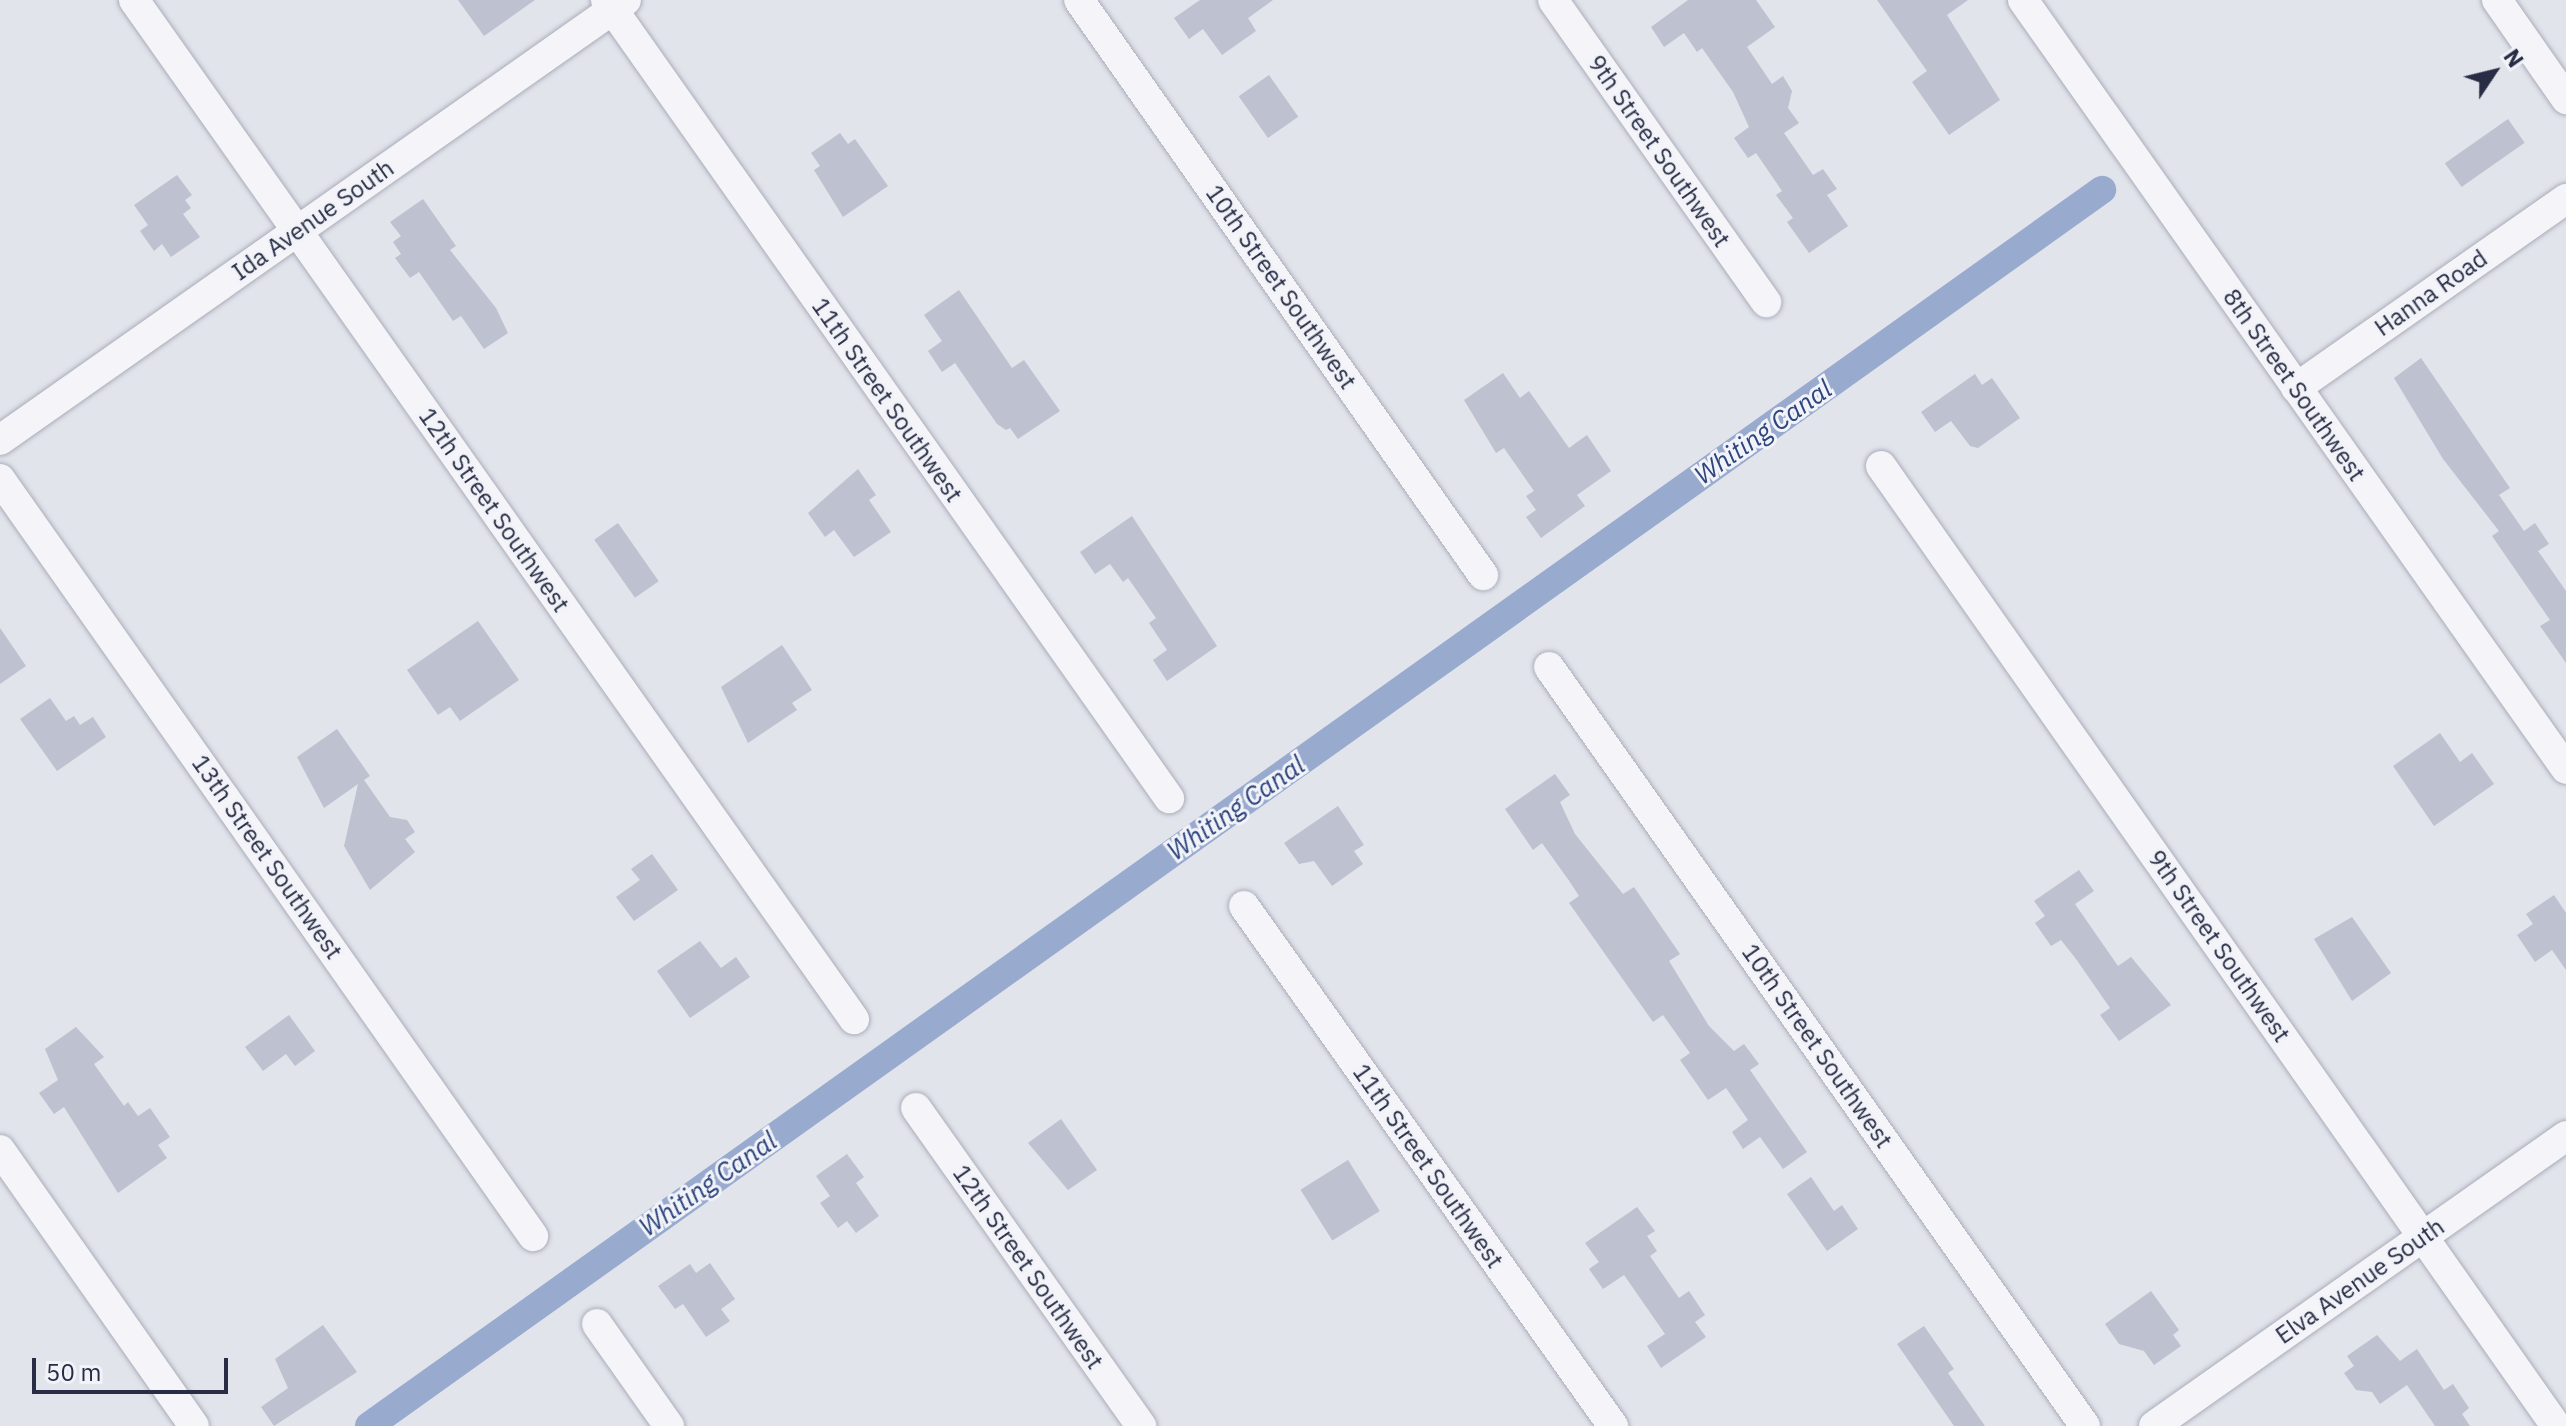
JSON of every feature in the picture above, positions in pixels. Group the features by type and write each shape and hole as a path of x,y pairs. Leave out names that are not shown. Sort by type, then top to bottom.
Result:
{"street":[{"name":"12th Street Southwest","path":"134,0 854,1019"},
{"name":"10th Street Southwest","path":"1079,0 1483,575"},
{"name":"9th Street Southwest","path":"1553,0 1766,302"},
{"name":"8th Street Southwest","path":"2023,0 2566,769"},
{"path":"2497,0 2566,99"},
{"name":"Ida Avenue South","path":"0,440 297,232 615,3"},
{"name":"11th Street Southwest","path":"615,3 1169,798"},
{"name":"Hanna Road","path":"2296,388 2566,199"},
{"name":"9th Street Southwest","path":"1881,466 2425,1235 2556,1426"},
{"name":"13th Street Southwest","path":"0,479 533,1236"},
{"name":"10th Street Southwest","path":"1549,667 2085,1426"},
{"name":"11th Street Southwest","path":"1244,906 1613,1426"},
{"name":"12th Street Southwest","path":"916,1108 1141,1426"},
{"name":"Elva Avenue South","path":"2154,1426 2566,1136"},
{"path":"0,1150 194,1426"},
{"path":"597,1324 669,1426"}],"building":[{"path":"458,0 535,0 484,36"},
{"path":"1200,0 1273,0 1248,18 1256,31 1222,55 1203,29 1189,39 1174,18"},
{"path":"1688,0 1756,0 1775,27 1747,47 1772,84 1783,76 1792,91 1788,108 1799,123 1784,133 1813,175 1823,169 1837,189 1827,195 1848,226 1809,253 1787,222 1793,218 1776,195 1782,191 1756,153 1748,158 1734,138 1749,127 1733,92 1702,48 1697,52 1684,33 1664,47 1651,27"},
{"path":"1877,0 1968,0 1947,15 2000,100 1949,135 1912,82 1927,71"},
{"path":"1269,75 1298,117 1268,138 1239,96"},
{"path":"2508,119 2525,143 2462,187 2445,163"},
{"path":"840,133 848,144 855,139 888,186 843,217 814,170 820,166 811,153"},
{"path":"177,175 192,195 185,200 191,208 183,214 200,237 171,257 162,244 154,251 140,231 148,225 134,205"},
{"path":"423,199 456,246 450,250 496,308 508,333 484,349 461,316 453,321 419,272 410,278 395,258 401,254 393,242 401,236 390,222"},
{"path":"959,290 1012,368 1024,360 1060,411 1018,439 1010,428 1006,430 997,424 955,363 942,372 928,351 942,341 924,315"},
{"path":"2421,358 2510,488 2499,495 2524,531 2535,523 2549,544 2538,551 2566,591 2566,663 2540,626 2550,620 2492,536 2499,531 2443,459 2394,378"},
{"path":"1503,373 1520,398 1529,391 1569,448 1587,435 1611,471 1577,495 1585,506 1541,538 1526,517 1536,510 1526,496 1534,491 1504,448 1496,453 1464,400"},
{"path":"1975,374 1982,385 1992,378 2020,418 1978,448 1970,446 1951,421 1935,432 1921,412"},
{"path":"858,469 876,495 869,500 891,532 854,557 834,530 825,537 808,513"},
{"path":"1132,516 1217,646 1167,681 1153,660 1167,650 1149,623 1156,618 1128,578 1123,582 1110,564 1095,574 1080,552"},
{"path":"618,523 659,581 635,598 594,540"},
{"path":"478,621 519,680 460,721 450,707 438,715 407,670"},
{"path":"0,628 26,666 0,684"},
{"path":"782,645 812,690 792,703 797,710 748,743 721,687"},
{"path":"50,698 66,721 74,716 80,725 93,717 106,737 57,771 20,719"},
{"path":"337,729 370,776 364,780 390,817 407,820 415,832 405,839 415,852 370,890 344,846 358,784 324,808 297,757"},
{"path":"2440,733 2460,762 2472,753 2494,784 2434,826 2393,766"},
{"path":"1555,774 1570,795 1560,802 1575,834 1623,894 1634,887 1680,954 1669,961 1709,1026 1734,1051 1744,1044 1759,1064 1750,1070 1807,1152 1783,1169 1760,1137 1743,1149 1732,1132 1748,1120 1726,1088 1708,1100 1680,1060 1690,1053 1663,1015 1653,1022 1569,903 1579,896 1570,882 1542,843 1533,850 1505,809"},
{"path":"1338,806 1364,845 1354,851 1363,864 1332,886 1314,861 1299,864 1284,843"},
{"path":"652,854 678,890 634,921 616,897 640,880 631,869"},
{"path":"2079,870 2094,891 2075,904 2118,966 2131,957 2171,1005 2119,1041 2100,1015 2110,1008 2076,959 2061,940 2051,946 2035,923 2045,916 2034,901"},
{"path":"2554,895 2566,913 2566,970 2552,950 2535,962 2517,935 2533,924 2526,914"},
{"path":"2352,917 2391,973 2352,1001 2314,939"},
{"path":"700,941 721,968 736,957 750,977 690,1018 657,971"},
{"path":"289,1015 315,1051 295,1066 286,1054 263,1071 245,1047"},
{"path":"76,1027 104,1057 94,1064 124,1106 128,1102 138,1116 150,1108 170,1137 158,1145 167,1158 118,1193 64,1107 54,1114 39,1093 58,1080 45,1049"},
{"path":"1061,1119 1097,1170 1068,1190 1028,1143"},
{"path":"847,1154 864,1177 856,1183 879,1216 856,1233 847,1221 838,1228 820,1203 830,1196 816,1176"},
{"path":"1348,1160 1380,1211 1332,1241 1301,1190"},
{"path":"1811,1177 1834,1211 1842,1205 1858,1229 1827,1251 1787,1194"},
{"path":"1637,1207 1655,1231 1647,1236 1657,1251 1650,1256 1679,1298 1689,1291 1705,1315 1695,1322 1706,1337 1661,1368 1647,1346 1665,1334 1624,1275 1603,1289 1589,1269 1599,1262 1585,1243"},
{"path":"710,1263 735,1299 721,1309 730,1321 706,1337 683,1304 675,1309 658,1286 690,1264 696,1273"},
{"path":"2151,1291 2179,1330 2173,1335 2181,1346 2154,1365 2144,1351 2119,1344 2105,1324"},
{"path":"323,1325 357,1372 274,1426 261,1407 288,1388 275,1359"},
{"path":"1924,1326 1954,1369 1948,1373 1985,1426 1954,1426 1897,1344"},
{"path":"2377,1335 2400,1361 2417,1349 2444,1390 2453,1384 2469,1408 2462,1414 2470,1426 2435,1426 2407,1385 2380,1404 2372,1392 2356,1390 2344,1373 2354,1366 2347,1356"}],"waterway":[{"name":"Whiting Canal","path":"369,1426 2102,190"}]}
